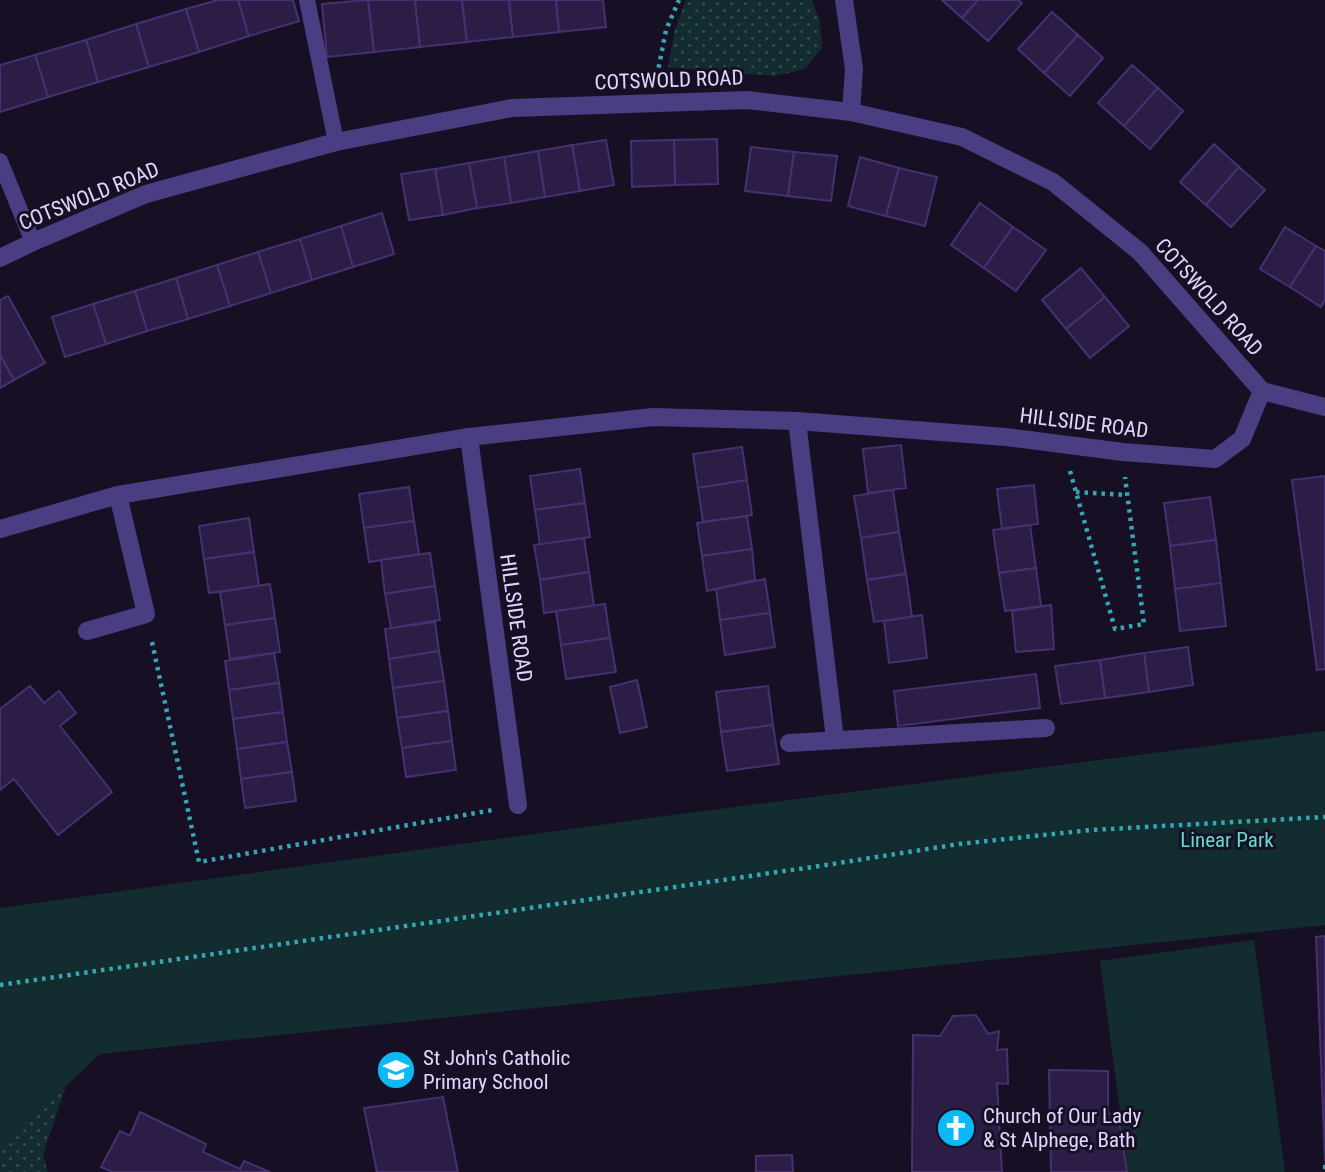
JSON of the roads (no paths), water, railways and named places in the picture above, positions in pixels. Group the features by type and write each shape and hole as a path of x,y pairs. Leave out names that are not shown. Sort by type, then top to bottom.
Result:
{"street":[{"path":"844,0 854,69 851,111"},
{"name":"COTSWOLD ROAD","path":"0,258 146,194 336,142 512,108 747,100 851,111 962,137 1053,182 1140,252 1262,391"},
{"path":"1262,391 1325,407"},
{"name":"HILLSIDE ROAD","path":"0,529 118,495 468,437 653,417 797,421 1006,437 1123,452 1215,459 1242,439 1262,391"},
{"path":"797,421 835,739"},
{"name":"HILLSIDE ROAD","path":"468,437 518,805"},
{"path":"87,631 146,614 118,495"},
{"path":"789,743 1046,728"}],"lane":[{"path":"307,0 336,142"},
{"path":"0,161 33,242"}],"place":[{"name":"St John's Catholic Primary School","path":"396,1070"},
{"name":"Church of Our Lady & St Alphege, Bath","path":"956,1128"}],"park label":[{"name":"Linear Park","path":"1227,840"}]}
